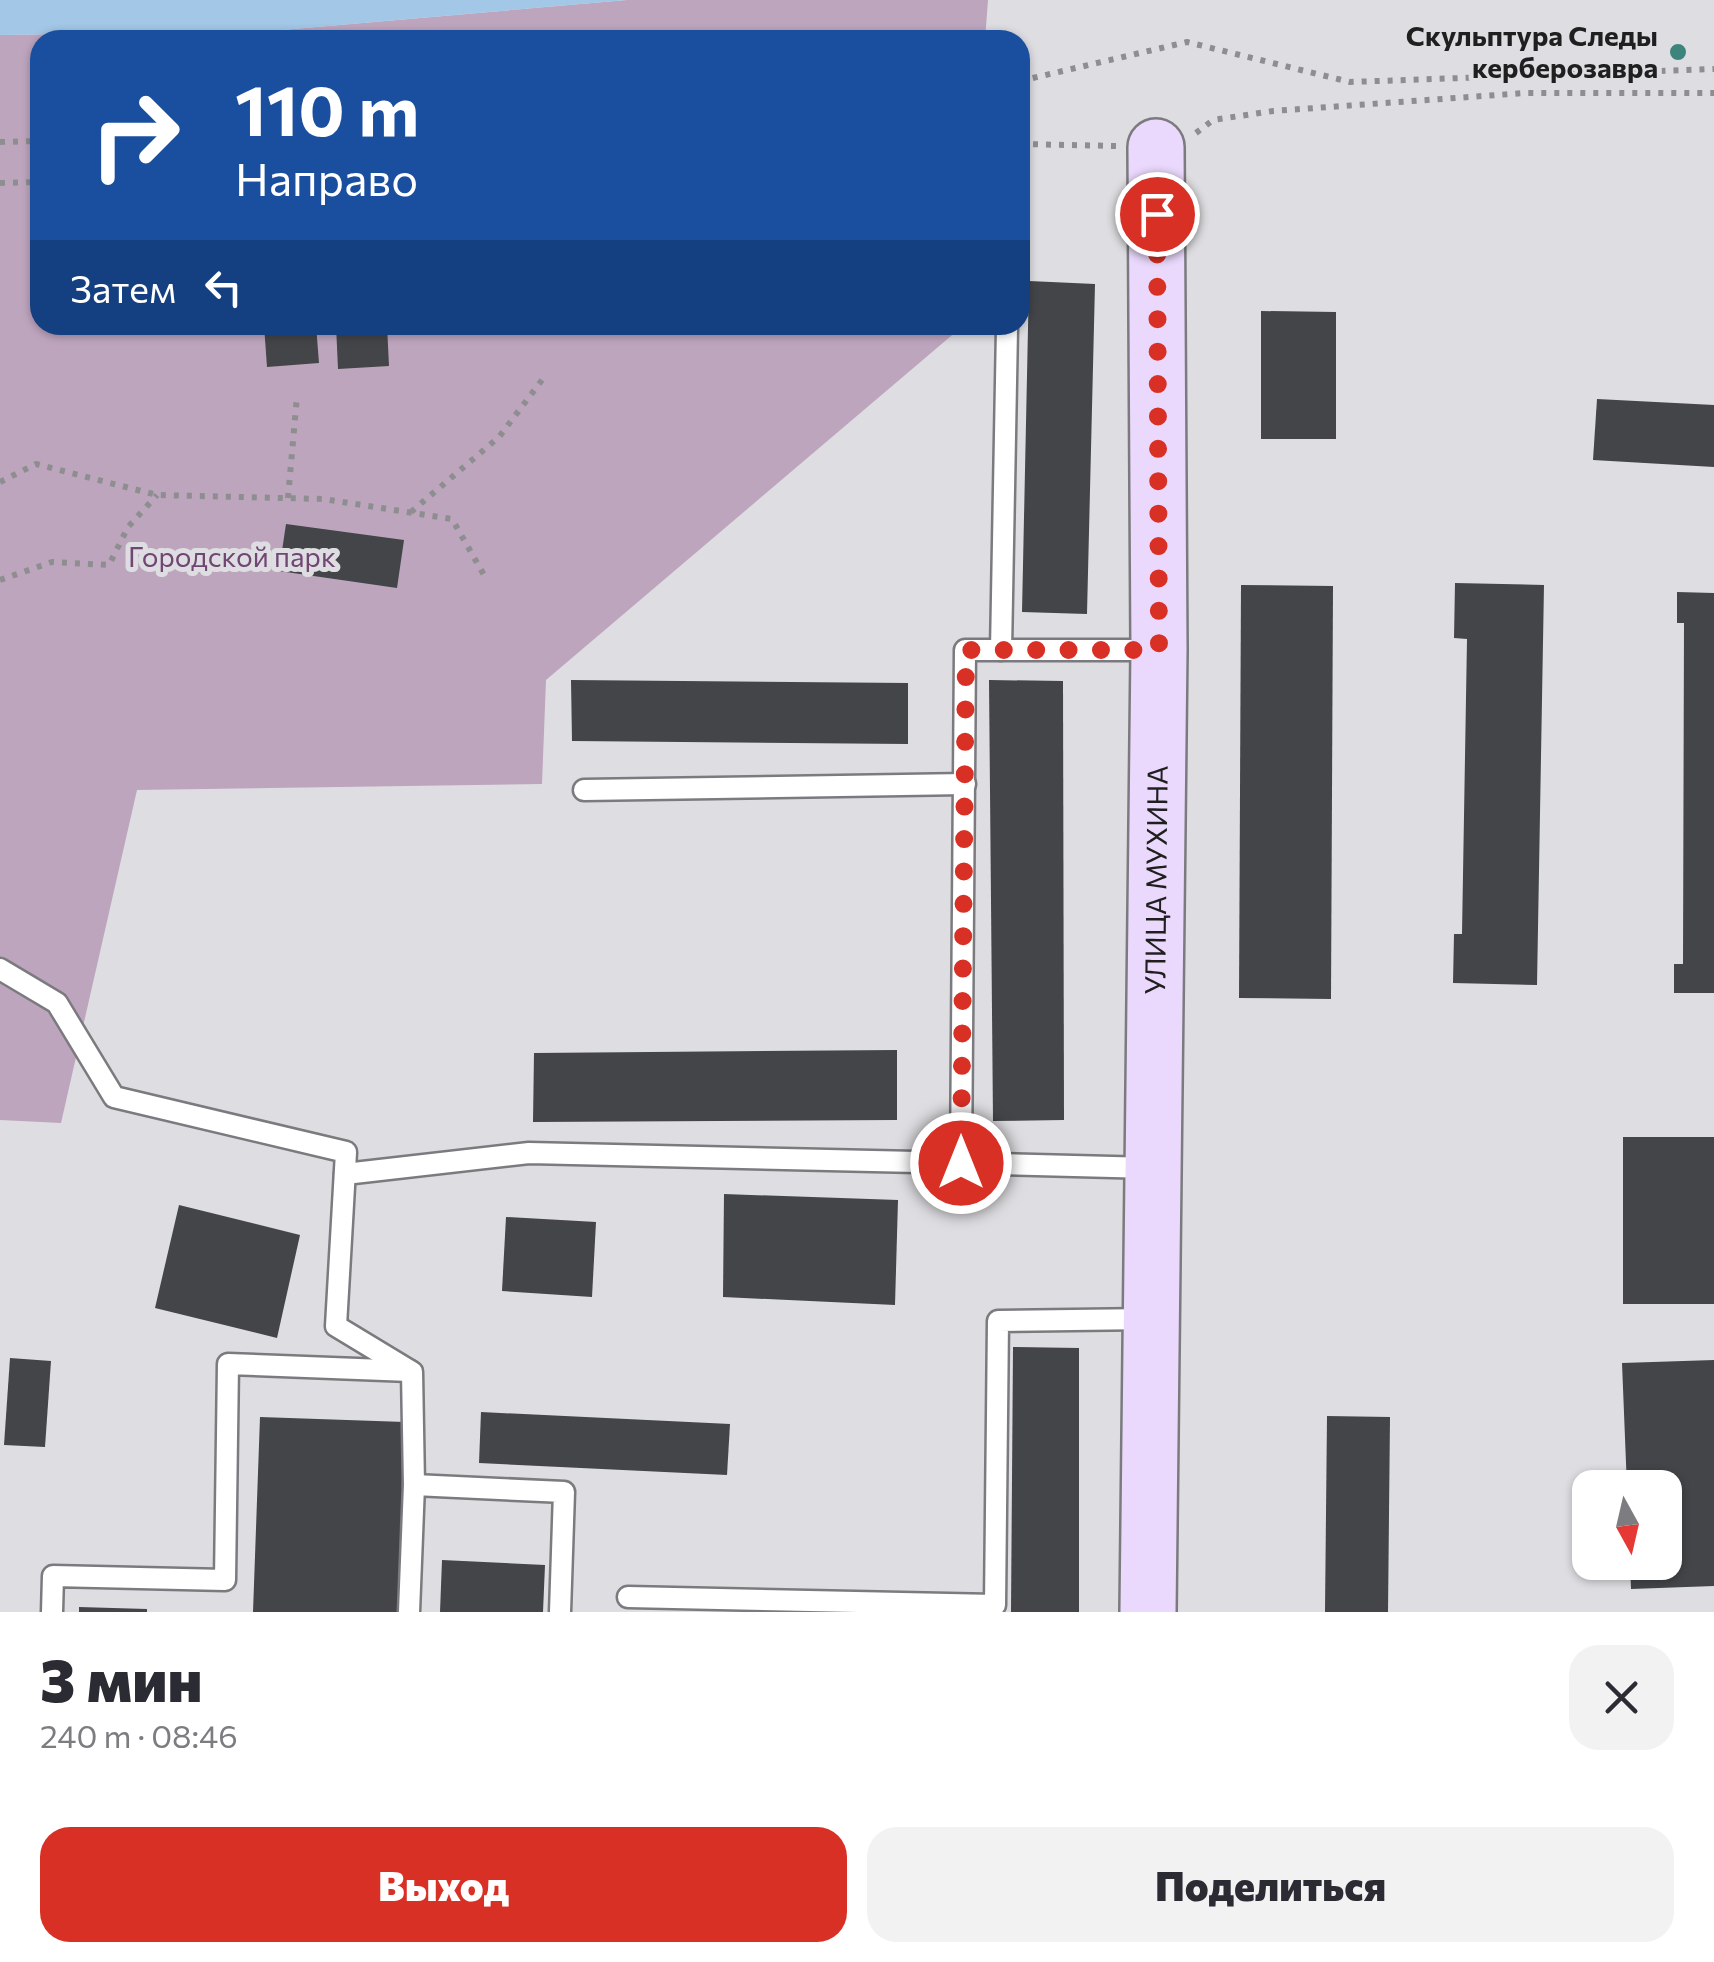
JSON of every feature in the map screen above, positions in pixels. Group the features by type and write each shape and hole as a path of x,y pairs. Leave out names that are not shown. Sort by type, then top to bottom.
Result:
{"street":[{"name":"УЛИЦА МУХИНА","path":"1148,1612 1159,650 1156,147"}],"lane":[{"path":"1001,650 1006,335"},
{"path":"961,1163 966,650 1159,650"},
{"path":"584,790 965,784"},
{"path":"0,968 58,1003 114,1097 346,1152 336,1326 412,1372"},
{"path":"345,1174 529,1154 1153,1168"},
{"path":"628,1598 995,1605 998,1321 1152,1319"},
{"path":"52,1612 53,1576 225,1580 228,1364 412,1372"},
{"path":"409,1612 414,1485 412,1372"},
{"path":"414,1485 564,1492 560,1612"}],"path":[{"path":"1030,79 1187,42 1350,82 1714,69"},
{"path":"1030,144 1156,147 1182,143 1212,120 1273,111 1526,92 1714,93"},
{"path":"0,142 30,140"},
{"path":"0,184 30,182"},
{"path":"410,512 500,438 545,376"},
{"path":"288,498 297,396"},
{"path":"0,482 36,464 157,495 323,500 452,518 484,575"},
{"path":"0,580 52,562 109,564 128,527 157,495"}],"green space":[{"name":"Городской парк","path":"627,0 988,0 986,30 282,30"},
{"name":"Городской парк","path":"0,35 30,35 30,335 952,335 546,680 542,784 137,790 61,1123 0,1120"}],"water":[{"path":"0,0 627,0 282,30 30,30 30,35 0,35"}],"building":[{"path":"1030,281 1095,284 1087,614 1022,612"},
{"path":"1261,311 1336,312 1336,439 1261,439"},
{"path":"265,335 317,335 319,363 267,367"},
{"path":"336,335 387,335 389,366 338,369"},
{"path":"1597,399 1714,405 1714,467 1593,460"},
{"path":"286,524 404,540 397,588 279,571"},
{"path":"1455,583 1544,585 1537,985 1453,983 1454,934 1462,934 1467,639 1454,638"},
{"path":"1241,585 1333,586 1331,999 1239,998"},
{"path":"1677,592 1714,593 1714,993 1674,993 1674,964 1683,964 1684,623 1677,623"},
{"path":"571,680 908,683 908,744 572,741"},
{"path":"989,680 1063,681 1064,1120 993,1121"},
{"path":"897,1050 897,1120 533,1122 534,1053"},
{"path":"1623,1137 1714,1137 1714,1304 1623,1304"},
{"path":"724,1194 898,1200 895,1305 723,1297"},
{"path":"179,1205 300,1235 277,1338 155,1308"},
{"path":"506,1217 596,1222 592,1297 502,1291"},
{"path":"1013,1347 1079,1348 1079,1612 1011,1612"},
{"path":"10,1358 51,1361 45,1447 4,1445"},
{"path":"1714,1360 1714,1586 1631,1589 1631,1580 1682,1580 1682,1470 1626,1470 1622,1363"},
{"path":"481,1412 730,1424 727,1475 479,1463"},
{"path":"1327,1416 1390,1417 1388,1612 1325,1612"},
{"path":"260,1417 405,1422 399,1612 253,1612"},
{"path":"442,1560 545,1565 543,1612 440,1612"},
{"path":"79,1607 147,1609 147,1612 79,1612"}],"place":[{"name":"Скульптура Следы керберозавра","path":"1678,52"}],"route":[{"path":"961,1163 966,650 1159,650 1157,214"}]}
